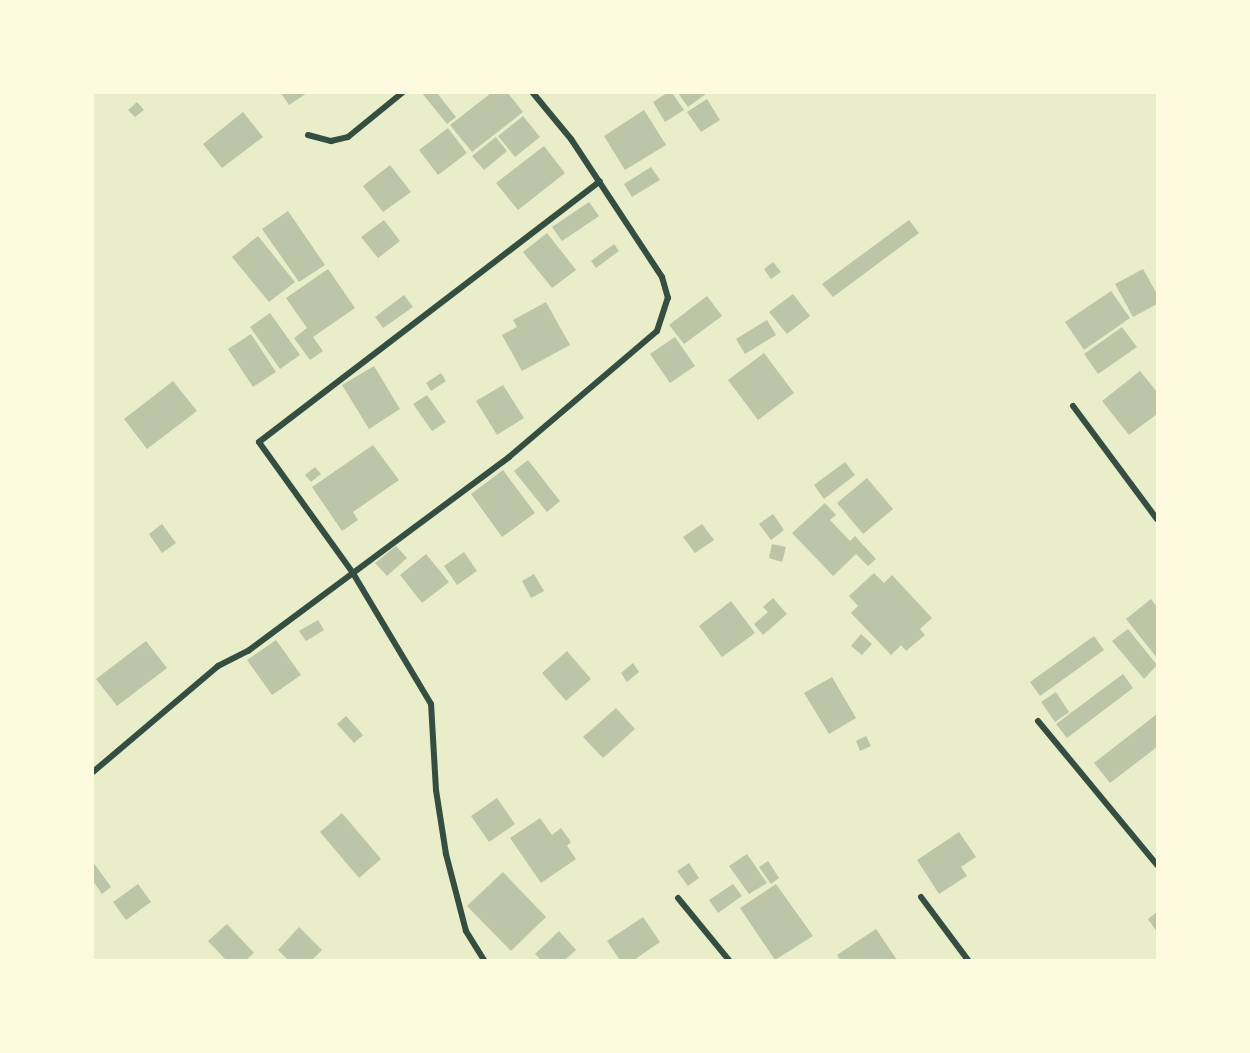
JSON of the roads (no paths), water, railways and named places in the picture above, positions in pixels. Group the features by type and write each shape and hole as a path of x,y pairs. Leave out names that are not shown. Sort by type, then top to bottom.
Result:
{"street":[{"path":"308,135 331,141 348,137 402,93"},
{"path":"93,772 218,666 248,651 532,439 657,331 668,298 662,277 600,181 533,93"},
{"path":"484,960 466,932 446,854 436,790 431,704 353,573 259,442 600,181"},
{"path":"1073,406 1157,519"},
{"path":"1038,721 1157,865"},
{"path":"921,897 968,960"},
{"path":"678,898 729,960"}]}
